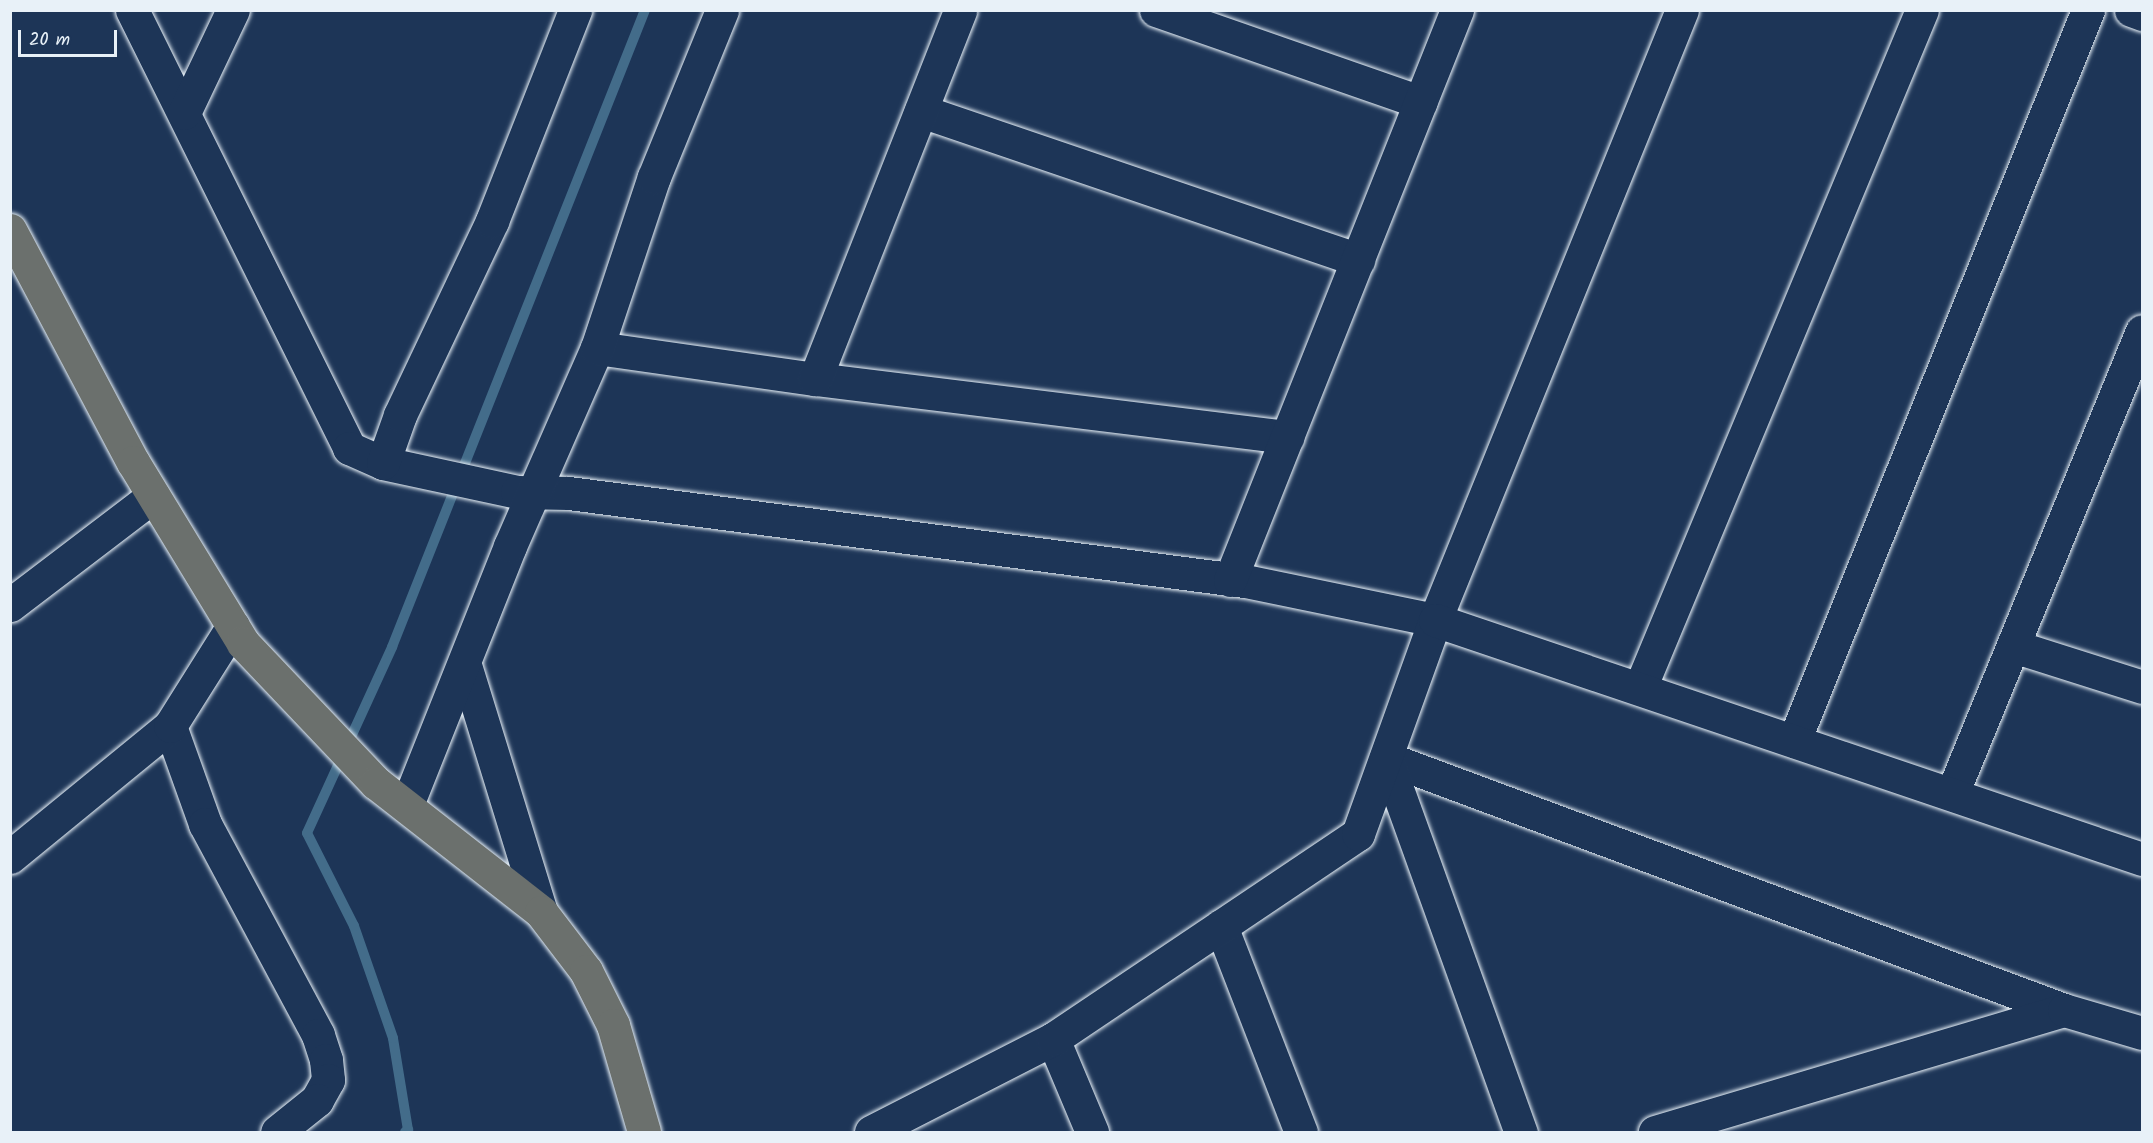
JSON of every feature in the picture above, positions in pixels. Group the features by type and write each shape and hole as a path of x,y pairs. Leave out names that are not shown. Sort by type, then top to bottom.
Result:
{"main road":[{"path":"10,230 153,495 238,635 376,783 407,804 541,912 586,971 613,1025 644,1132"}],"street":[{"path":"132,10 349,448 383,463 525,492 569,493 1230,580 1435,620 2142,859"},
{"path":"184,113 233,10"},
{"path":"383,463 400,415 492,221 575,10"},
{"path":"407,804 465,665 525,492 597,348 654,177 722,10"},
{"path":"815,379 960,10"},
{"path":"1156,10 1420,102"},
{"path":"1230,580 1456,10"},
{"path":"871,1132 1053,1039 1358,834 1435,620 1682,10"},
{"path":"1640,688 1922,10"},
{"path":"1794,741 2088,10"},
{"path":"2131,10 2142,14"},
{"path":"921,111 1358,260"},
{"path":"1952,794 2142,331"},
{"path":"597,348 815,379 1287,437"},
{"path":"10,605 153,495"},
{"path":"10,856 170,726 238,635"},
{"path":"2013,646 2142,687"},
{"path":"465,665 541,912"},
{"path":"170,726 205,824 318,1035 326,1060 328,1080 317,1100 277,1132"},
{"path":"1386,758 2064,1010 2142,1033"},
{"path":"1386,758 1521,1132"},
{"path":"1221,926 1301,1132"},
{"path":"1654,1132 2064,1010"},
{"path":"1053,1039 1092,1132"}],"waterway":[{"path":"405,1132 408,1130 393,1038 354,926 307,833 392,647 645,10"}]}
